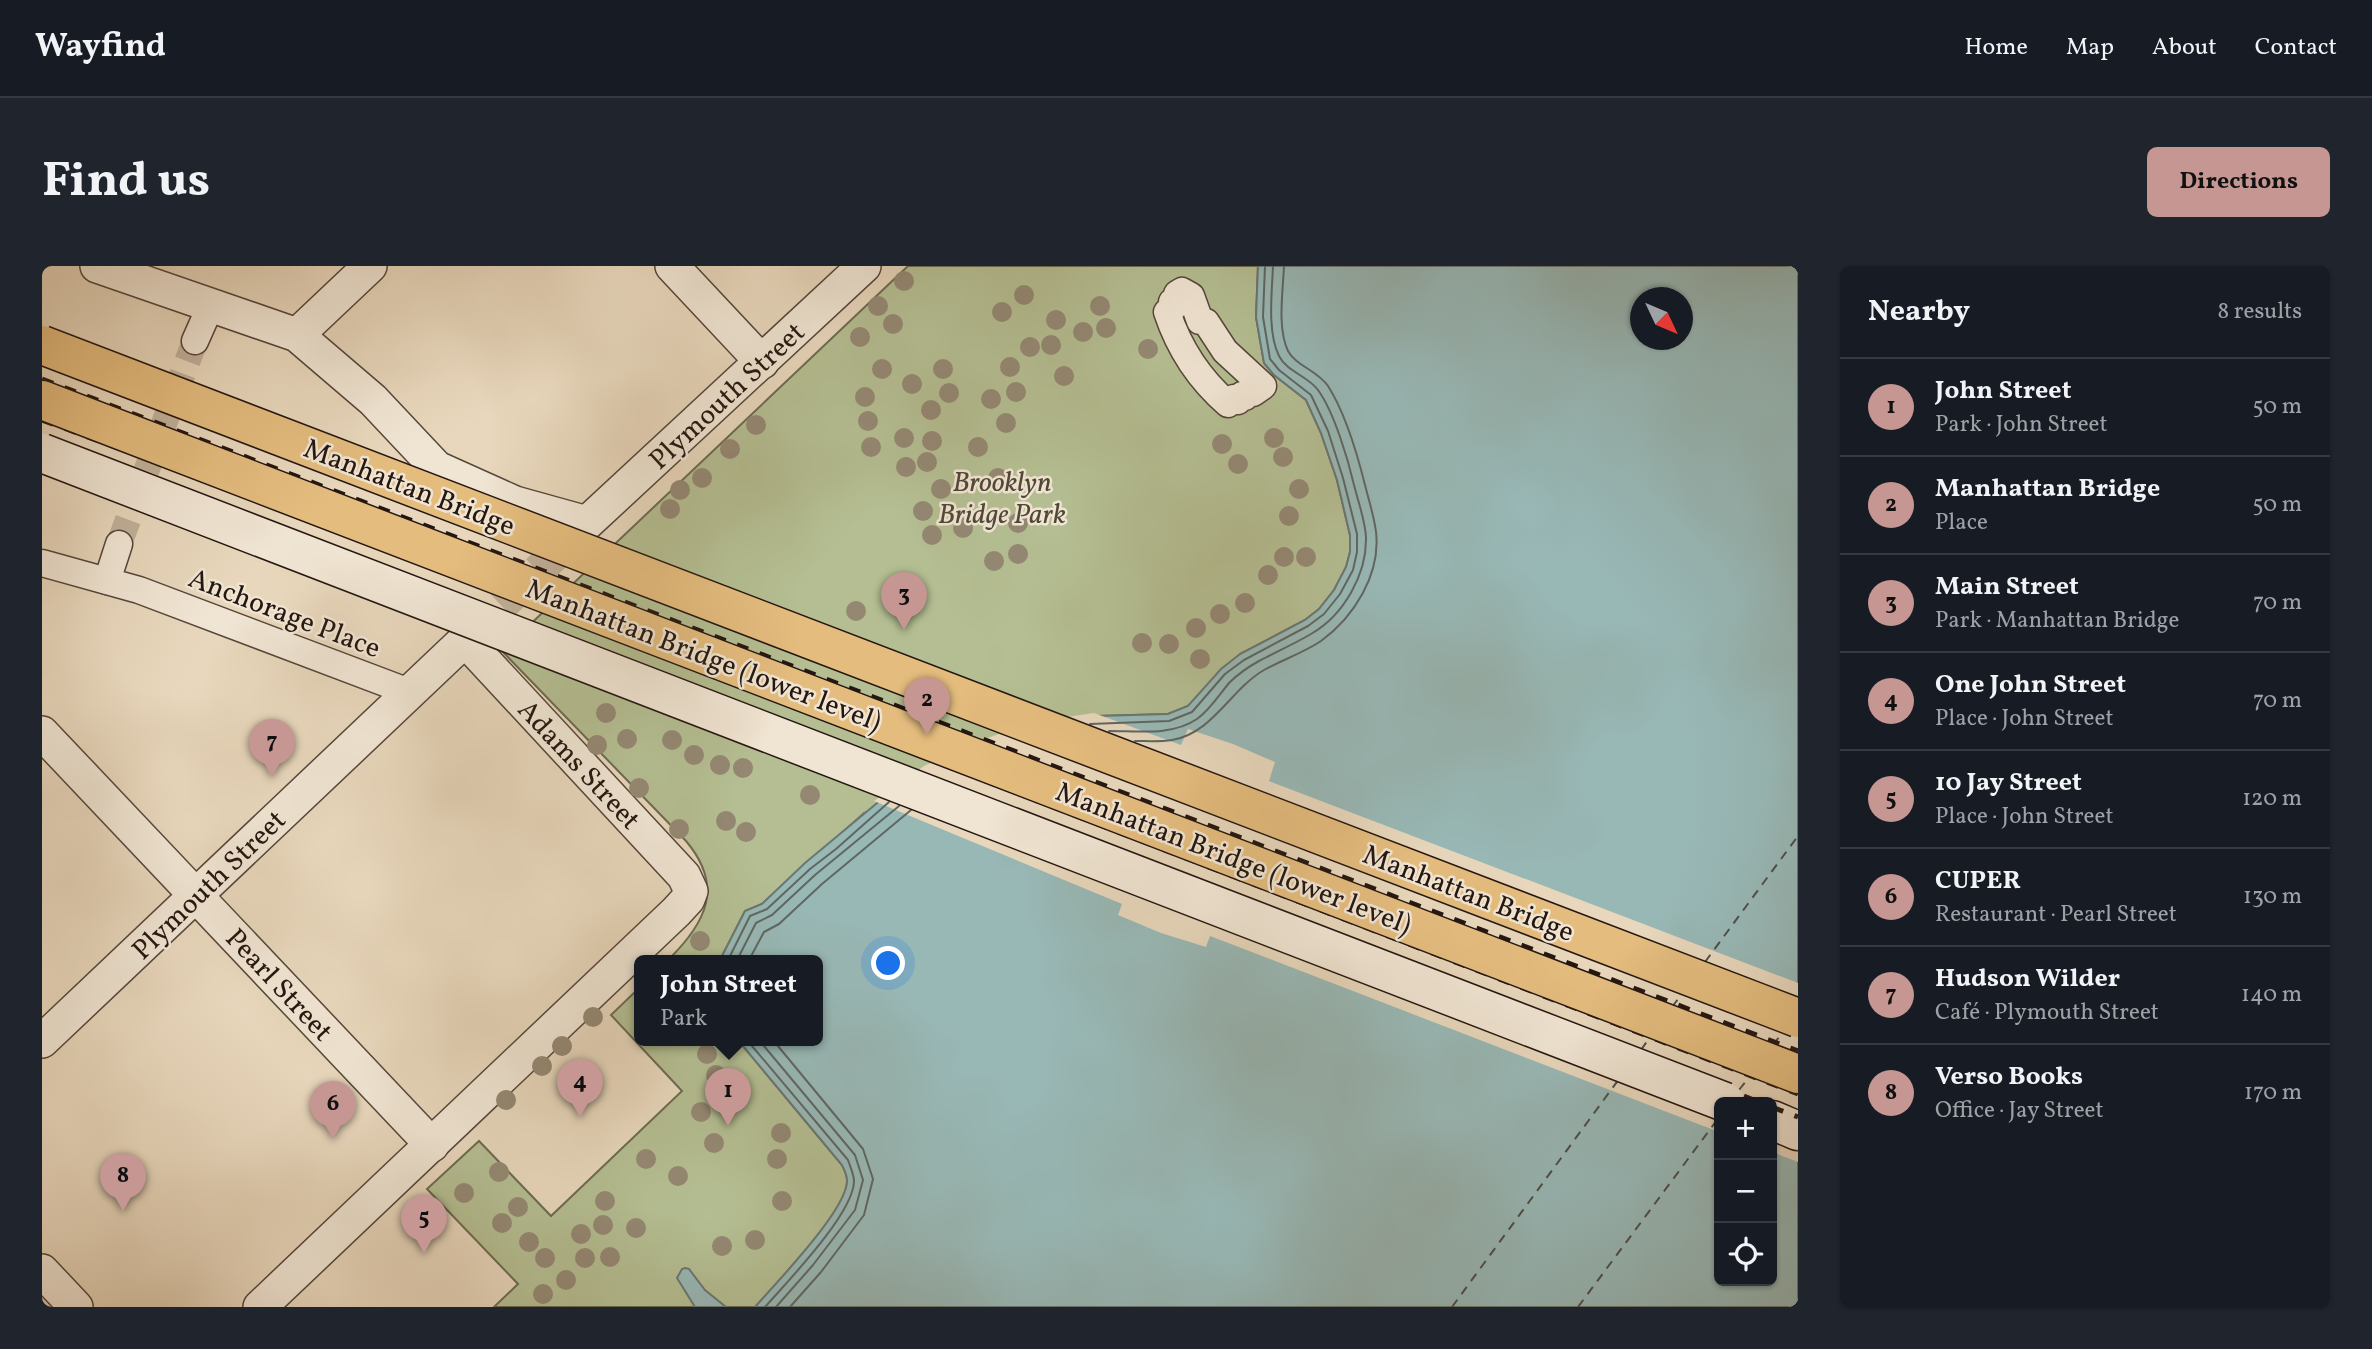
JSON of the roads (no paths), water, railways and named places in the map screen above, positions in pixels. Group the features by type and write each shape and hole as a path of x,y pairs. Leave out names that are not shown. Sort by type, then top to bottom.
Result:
{"main road":[{"name":"Manhattan Bridge","path":"42,345 1798,1018"},
{"name":"Manhattan Bridge (lower level)","path":"42,400 1798,1074"},
{"path":"42,453 1714,1098"},
{"path":"1777,1123 1798,1130"}],"street":[{"path":"97,266 297,335 370,266"},
{"path":"672,266 762,362"},
{"name":"Plymouth Street","path":"297,335 373,400 437,468 515,503 587,523 864,266"},
{"path":"195,341 211,305"},
{"path":"107,581 119,544"},
{"name":"Anchorage Place","path":"42,564 139,590 409,692"},
{"name":"Plymouth Street","path":"42,1041 465,640"},
{"name":"Adams Street","path":"432,1145 668,919 688,899 691,891 676,867 465,640"},
{"name":"Pearl Street","path":"42,733 432,1145"},
{"path":"260,1307 432,1145"},
{"path":"42,1271 76,1307"}],"water":[{"path":"1258,266 1798,266 1798,1307 755,1307 824,1226 844,1193 847,1180 842,1165 743,1046 823,1046 823,955 723,955 745,911 762,904 805,863 888,794 1097,716 1168,714 1188,706 1221,669 1240,654 1305,620 1319,609 1334,590 1346,567 1350,552 1350,535 1337,480 1306,400 1274,375 1264,363 1256,317"},
{"path":"685,1268 689,1269 705,1290 726,1307 695,1307 677,1278"}],"tunnel":[{"path":"119,544 195,341"},
{"path":"465,640 581,530"}],"railway":[{"path":"42,360 1798,1032"},
{"path":"42,379 1798,1051"},
{"path":"42,420 200,478 1798,1094"},
{"path":"42,440 1746,1097"},
{"path":"1777,1109 1798,1117"}],"place":[{"name":"Main Street","path":"904,630"},
{"name":"Manhattan Bridge","path":"927,735"},
{"name":"Hudson Wilder","path":"272,777"},
{"name":"One John Street","path":"580,1117"},
{"name":"John Street","path":"728,1126"},
{"name":"CUPER","path":"333,1139"},
{"name":"Verso Books","path":"123,1211"},
{"name":"10 Jay Street","path":"424,1253"}],"park label":[{"name":"Brooklyn Bridge Park","path":"1002,497"}]}
